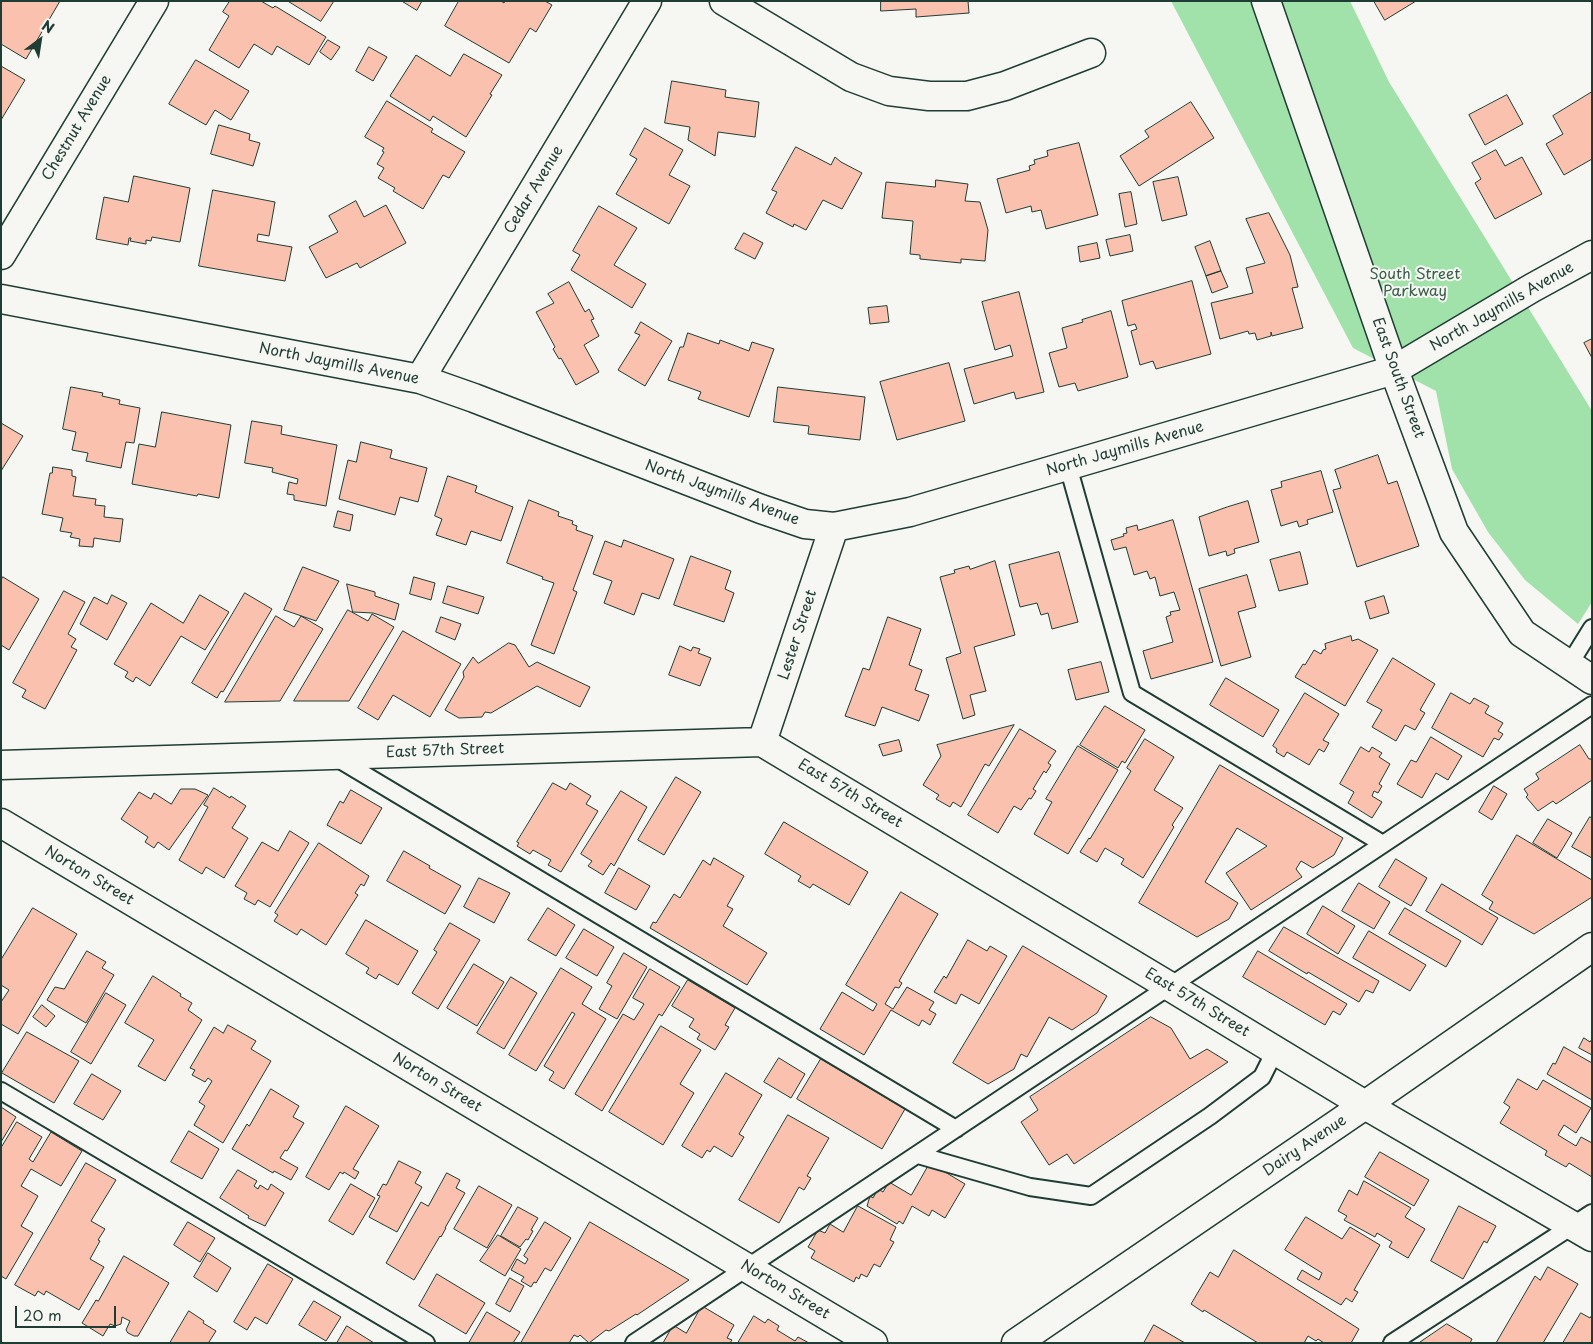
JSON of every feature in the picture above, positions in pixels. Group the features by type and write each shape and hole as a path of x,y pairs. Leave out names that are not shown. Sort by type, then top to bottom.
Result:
{"street":[{"name":"Chestnut Avenue","path":"1,255 154,1"},
{"name":"Cedar Avenue","path":"420,379 647,1"},
{"path":"724,1 851,77 889,91 929,96 967,96 1005,86 1091,53"},
{"name":"East South Street","path":"1266,1 1394,370 1454,532 1522,633 1592,680"},
{"name":"North Jaymills Avenue","path":"1,299 420,379 761,509 805,524 834,528 910,512 1394,370 1532,288 1592,255"},
{"name":"Lester Street","path":"762,742 834,528"},
{"name":"East 57th Street","path":"1,765 762,742 1364,1105 1585,1225"},
{"name":"Norton Street","path":"1,823 873,1343"},
{"name":"Dairy Avenue","path":"1016,1343 1592,947"}],"lane":[{"path":"1068,466 1132,693 1383,844"},
{"path":"1569,665 1592,628"},
{"path":"634,1343 1592,705"},
{"path":"331,755 956,1129"},
{"path":"918,1155 1030,1187 1091,1196 1210,1116 1262,1077 1275,1051"},
{"path":"1,1090 426,1343"},
{"path":"1392,1343 1585,1225"}],"green space":[{"name":"South Street Parkway","path":"1171,1 1350,1 1389,82 1592,411 1592,602 1578,624 1525,580 1488,532 1452,469 1436,391 1353,348"}],"building":[{"path":"1,1 60,1 26,59 1,44"},
{"path":"230,1 261,1 273,8 275,6 326,37 309,65 277,46 272,55 254,44 239,68 209,50 229,16 223,12"},
{"path":"288,1 334,1 321,21"},
{"path":"402,1 422,1 417,10"},
{"path":"459,1 501,1 504,3 505,1 545,1 552,5 536,32 530,28 509,63 445,26"},
{"path":"881,1 968,1 969,13 916,17 916,9 881,11"},
{"path":"1374,1 1416,1 1385,20"},
{"path":"328,40 340,47 331,60 320,52"},
{"path":"369,47 387,57 373,81 356,71"},
{"path":"464,54 502,75 466,137 433,116 430,121 390,96 416,55 450,76"},
{"path":"196,60 249,91 231,120 215,110 206,125 169,104"},
{"path":"1,66 25,80 1,120"},
{"path":"672,81 726,90 725,97 759,102 755,137 718,132 715,156 688,140 690,127 665,123"},
{"path":"1592,92 1592,159 1564,175 1546,144 1563,134 1553,116"},
{"path":"1507,95 1523,124 1485,145 1469,115"},
{"path":"387,101 433,129 431,132 465,152 449,178 443,175 423,209 393,191 395,188 378,178 384,168 377,164 384,152 382,151 384,148 365,137"},
{"path":"1191,102 1214,138 1139,186 1120,156 1149,137 1145,131"},
{"path":"219,125 250,134 249,140 260,143 253,166 211,154"},
{"path":"645,128 683,150 669,175 690,186 669,224 616,194 637,159 630,155"},
{"path":"1079,143 1098,215 1046,229 1041,210 1032,212 1031,206 1006,213 997,179 1030,170 1029,166 1035,164 1034,160 1048,156 1047,151"},
{"path":"796,147 831,165 835,157 862,173 842,209 823,200 806,230 794,224 793,227 766,213 777,192 772,190"},
{"path":"1496,150 1505,166 1522,157 1542,194 1495,219 1475,183 1481,179 1472,163"},
{"path":"134,176 190,188 180,242 152,237 151,241 146,240 146,244 130,241 131,238 129,238 128,245 96,239 104,197 128,202"},
{"path":"1178,177 1187,215 1162,221 1153,182"},
{"path":"936,180 968,184 965,201 980,202 988,230 985,261 961,259 961,263 920,259 920,255 910,254 913,221 882,218 886,182 935,187"},
{"path":"213,190 275,202 269,236 258,234 257,241 292,247 285,281 199,266"},
{"path":"1131,192 1137,224 1125,227 1119,194"},
{"path":"356,201 364,217 386,205 406,243 360,268 357,263 326,278 309,247 338,232 329,216"},
{"path":"599,206 637,228 614,265 646,284 632,308 571,270 580,255 573,251"},
{"path":"1269,213 1290,255 1298,287 1292,288 1303,328 1272,336 1271,332 1271,336 1257,340 1255,333 1249,334 1248,331 1220,339 1211,303 1253,293 1246,268 1265,263 1246,219"},
{"path":"744,233 763,243 755,259 735,249"},
{"path":"1130,235 1133,251 1110,256 1106,240"},
{"path":"1210,241 1221,271 1206,276 1195,247"},
{"path":"1097,243 1100,258 1080,262 1078,247"},
{"path":"1221,271 1228,287 1212,293 1206,276"},
{"path":"1192,281 1211,354 1156,369 1153,361 1140,365 1131,331 1137,329 1135,324 1128,326 1122,301"},
{"path":"569,282 585,312 589,309 594,319 591,320 599,336 584,345 599,372 576,385 561,358 559,359 553,349 555,347 536,312 554,303 548,294"},
{"path":"1019,292 1044,392 1016,399 1014,392 974,404 964,369 1013,356 1010,345 995,350 982,302"},
{"path":"887,306 889,322 870,324 868,308"},
{"path":"1111,311 1128,377 1078,391 1075,383 1059,387 1049,353 1067,348 1062,328"},
{"path":"641,322 672,341 645,386 618,370 640,335 635,333"},
{"path":"688,333 719,344 720,340 749,351 752,342 774,349 749,417 698,399 701,392 668,380 680,347 683,347"},
{"path":"1592,339 1592,358 1584,343"},
{"path":"949,363 965,421 897,440 880,382"},
{"path":"71,387 103,393 102,396 120,400 119,404 140,408 134,443 126,442 121,468 86,461 88,453 72,450 76,432 63,429"},
{"path":"778,387 865,397 860,440 808,434 809,426 774,422"},
{"path":"162,412 231,425 219,498 198,494 197,496 132,484 139,444 155,447"},
{"path":"252,421 282,426 281,434 337,445 326,506 294,500 294,495 287,494 289,482 297,484 298,479 272,472 273,468 245,463"},
{"path":"1,423 23,436 1,471"},
{"path":"361,442 392,450 390,458 427,468 418,502 400,497 395,515 339,499 348,460 356,462"},
{"path":"1378,455 1388,484 1397,481 1419,546 1357,567 1333,490 1341,488 1335,470"},
{"path":"53,467 72,470 72,476 76,477 73,496 96,499 95,505 105,506 104,517 123,519 120,542 94,538 93,547 79,546 80,539 70,537 72,533 60,531 63,518 42,514 50,473 52,473"},
{"path":"1321,471 1333,512 1307,520 1308,524 1299,527 1297,521 1281,526 1271,490 1282,487 1281,482"},
{"path":"448,476 477,486 475,492 513,507 501,541 471,531 466,545 436,535 442,519 435,516"},
{"path":"529,500 559,512 558,516 573,521 572,524 577,526 576,530 593,536 573,590 577,592 554,654 531,645 554,583 507,563"},
{"path":"1248,501 1259,542 1234,549 1235,553 1227,556 1226,551 1209,556 1199,517"},
{"path":"338,511 353,515 350,531 334,527"},
{"path":"1173,520 1213,662 1151,679 1143,651 1173,642 1166,617 1171,615 1170,612 1180,610 1174,592 1160,596 1155,577 1150,579 1147,571 1134,575 1126,547 1114,550 1111,540 1124,536 1123,534 1127,533 1126,528 1137,525 1138,530"},
{"path":"624,540 674,559 659,599 642,593 634,615 604,603 612,581 593,574 605,541 621,547"},
{"path":"1059,552 1078,622 1052,629 1048,613 1041,615 1037,603 1020,607 1009,565"},
{"path":"1300,552 1308,584 1279,591 1270,560"},
{"path":"691,556 731,571 725,589 734,593 724,622 674,605"},
{"path":"995,561 1015,635 974,647 986,691 970,695 975,715 963,719 946,658 961,653 940,577 955,573 954,570 969,566 970,569"},
{"path":"303,567 339,581 316,621 284,610"},
{"path":"1247,575 1256,607 1238,612 1251,657 1221,666 1199,589"},
{"path":"3,577 39,599 9,650 1,645 1,580"},
{"path":"414,577 435,583 431,600 410,594"},
{"path":"347,584 375,592 375,596 399,604 395,620 373,613 353,612"},
{"path":"448,586 484,597 478,614 443,603"},
{"path":"64,591 85,602 68,634 76,639 71,647 77,650 45,709 22,697 26,690 13,683"},
{"path":"245,593 272,609 223,692 221,691 217,698 192,683"},
{"path":"112,595 127,603 107,640 80,624 94,597 107,604"},
{"path":"200,595 229,612 205,650 181,636 150,686 136,677 133,682 125,677 128,672 114,664 151,603 183,623"},
{"path":"1384,596 1389,613 1370,619 1365,602"},
{"path":"348,610 368,621 372,614 394,627 349,701 294,701"},
{"path":"276,616 294,627 301,616 323,629 280,701 225,702"},
{"path":"441,617 461,624 455,640 436,632"},
{"path":"888,617 921,629 909,665 922,670 915,690 929,695 919,721 882,707 875,726 845,716 863,668 869,670"},
{"path":"403,631 461,664 430,717 393,695 378,720 358,708"},
{"path":"1351,636 1352,641 1358,639 1378,650 1345,706 1295,677 1314,650 1321,654 1326,649 1325,644"},
{"path":"509,643 515,645 529,667 537,662 590,687 580,707 537,686 491,713 485,712 482,717 459,718 445,710 464,677 463,672 473,657 478,663"},
{"path":"680,646 691,651 693,647 700,649 698,653 711,658 700,686 669,675"},
{"path":"1393,658 1435,684 1420,710 1425,713 1415,730 1405,725 1396,741 1372,727 1382,710 1367,702"},
{"path":"1101,662 1109,692 1076,700 1068,670"},
{"path":"1226,678 1279,710 1263,737 1210,705"},
{"path":"1305,693 1339,714 1323,740 1329,743 1324,752 1319,749 1309,765 1287,752 1284,757 1276,752 1277,749 1273,746"},
{"path":"1451,693 1470,704 1474,698 1489,706 1485,713 1503,723 1498,731 1503,734 1499,740 1494,738 1483,757 1432,728"},
{"path":"1105,706 1145,730 1125,763 1122,761 1118,768 1080,745"},
{"path":"1014,725 989,766 985,764 961,807 953,802 950,807 936,799 939,795 923,785 941,756 937,745"},
{"path":"1020,729 1056,751 1048,763 1051,765 1046,773 1044,771 1033,789 1036,791 1031,799 1029,798 1021,810 1014,806 998,833 968,815"},
{"path":"1431,737 1462,756 1448,780 1436,773 1422,798 1397,784 1411,760 1416,762"},
{"path":"1145,739 1174,757 1154,790 1183,808 1172,825 1174,827 1143,878 1121,864 1124,859 1105,848 1097,862 1080,852 1090,839 1131,771 1127,768"},
{"path":"899,740 902,751 883,756 879,745"},
{"path":"1580,745 1589,759 1592,759 1592,780 1556,804 1553,801 1538,811 1526,797 1528,795 1524,789 1539,779 1536,774"},
{"path":"1078,746 1118,770 1068,854 1034,834 1052,802 1046,799"},
{"path":"1361,747 1369,752 1372,747 1382,753 1379,757 1390,764 1379,784 1382,786 1378,793 1374,791 1372,796 1382,802 1372,818 1348,803 1354,792 1340,784"},
{"path":"1220,765 1343,838 1334,855 1313,868 1301,861 1296,869 1302,877 1251,910 1226,873 1267,846 1237,828 1205,882 1238,903 1229,919 1197,937 1139,903"},
{"path":"676,777 701,792 664,855 638,840"},
{"path":"553,783 566,790 570,783 591,796 586,804 598,811 561,872 548,865 551,860 533,850 530,854 517,846 519,843 517,842"},
{"path":"1494,786 1507,794 1492,820 1479,812"},
{"path":"214,788 246,806 232,828 248,838 224,878 206,867 202,874 179,860 208,807 204,805"},
{"path":"181,789 195,789 208,795 169,850 158,842 154,848 145,842 148,837 121,819 139,792 151,799 154,793 171,804"},
{"path":"351,790 382,808 361,844 327,825 340,801 343,803"},
{"path":"621,791 647,807 614,866 611,863 603,875 588,866 592,861 581,854"},
{"path":"1590,817 1592,818 1592,858 1572,847"},
{"path":"1548,819 1572,833 1557,858 1533,843"},
{"path":"784,822 868,872 849,905 813,884 810,888 798,881 801,876 765,854"},
{"path":"290,831 309,843 270,907 258,900 255,905 244,899 247,893 235,886 262,842 278,851"},
{"path":"1517,835 1592,880 1592,897 1534,934 1489,909 1493,902 1482,895"},
{"path":"319,843 369,876 364,886 361,884 355,893 358,895 326,945 301,929 297,935 274,921 278,915 275,913"},
{"path":"404,851 461,886 445,914 387,881"},
{"path":"714,858 744,876 727,906 733,909 723,926 767,953 747,985 650,928 653,922 656,923 674,894 680,898 703,860 710,865"},
{"path":"1396,859 1427,878 1411,906 1379,887"},
{"path":"619,868 650,886 636,910 605,893"},
{"path":"479,878 510,893 494,923 464,907"},
{"path":"1359,883 1390,902 1374,929 1342,911"},
{"path":"1442,884 1498,918 1482,945 1426,911"},
{"path":"901,892 938,914 899,981 902,983 899,988 895,987 885,1004 893,1009 907,987 934,1002 929,1010 936,1014 930,1025 922,1020 919,1026 891,1010 864,1055 820,1029 842,992 873,1011 877,1004 846,985"},
{"path":"1323,906 1355,926 1338,954 1307,934"},
{"path":"33,908 77,934 18,1034 1,1024 1,1002 9,990 1,985 1,960"},
{"path":"548,908 575,925 556,956 528,940"},
{"path":"1405,908 1461,941 1446,967 1389,934"},
{"path":"366,920 418,951 398,985 379,974 376,979 366,973 369,968 346,954"},
{"path":"450,923 480,940 438,1009 412,993 437,952 434,950"},
{"path":"1284,927 1379,981 1373,993 1366,990 1359,1002 1269,951"},
{"path":"584,929 614,947 597,976 566,958"},
{"path":"1369,931 1426,965 1410,991 1353,958"},
{"path":"968,940 987,951 990,946 1007,956 979,1004 961,994 956,1004 934,992 944,976 946,978"},
{"path":"1023,946 1107,996 1097,1013 1072,1030 1049,1017 1027,1057 1021,1054 1014,1069 988,1084 953,1063"},
{"path":"87,951 106,962 102,968 114,975 86,1023 47,1000 55,987 64,989"},
{"path":"1258,951 1347,1004 1340,1015 1333,1011 1325,1025 1243,977"},
{"path":"624,953 647,967 617,1019 599,1009 612,986 607,983"},
{"path":"474,964 504,982 477,1026 447,1008"},
{"path":"561,968 592,987 582,1004 606,1019 564,1089 549,1080 554,1072 544,1066 575,1014 572,1012 536,1071 509,1055"},
{"path":"650,969 680,987 662,1016 659,1014 602,1111 575,1094 623,1014 634,1020 644,1004 633,998"},
{"path":"153,976 192,1003 188,1010 202,1020 165,1081 138,1066 154,1040 125,1023"},
{"path":"511,977 537,993 504,1049 477,1033"},
{"path":"688,980 735,1008 725,1025 729,1027 715,1050 697,1039 700,1034 689,1027 694,1019 672,1006"},
{"path":"106,993 126,1005 91,1064 71,1052"},
{"path":"42,1005 55,1016 46,1027 33,1017"},
{"path":"1151,1017 1171,1028 1190,1059 1207,1049 1228,1062 1074,1164 1067,1154 1049,1165 1021,1122 1038,1110 1030,1097"},
{"path":"228,1025 256,1041 251,1049 271,1061 223,1143 194,1125 205,1106 199,1102 212,1081 208,1078 205,1082 192,1075 195,1070 190,1068 214,1027 223,1033"},
{"path":"661,1026 701,1050 680,1084 694,1093 663,1145 609,1112"},
{"path":"27,1032 79,1061 54,1103 2,1073"},
{"path":"1584,1038 1590,1042 1592,1039 1592,1055 1579,1048"},
{"path":"1564,1047 1592,1063 1592,1100 1547,1074"},
{"path":"779,1058 805,1074 791,1098 764,1082"},
{"path":"821,1059 905,1109 882,1149 797,1099"},
{"path":"726,1073 762,1095 739,1134 744,1137 732,1157 714,1146 710,1152 707,1150 702,1158 682,1146"},
{"path":"92,1074 121,1091 103,1120 74,1104"},
{"path":"1518,1079 1537,1090 1543,1080 1591,1108 1576,1133 1564,1125 1558,1135 1576,1146 1581,1137 1592,1143 1592,1177 1569,1163 1566,1167 1545,1155 1547,1151 1500,1123 1510,1107 1504,1103"},
{"path":"271,1089 299,1106 293,1117 304,1123 287,1151 285,1150 280,1158 298,1168 291,1180 274,1171 273,1173 232,1149 247,1124 249,1126"},
{"path":"346,1106 379,1126 353,1169 359,1172 355,1179 344,1172 343,1174 340,1172 329,1190 306,1177"},
{"path":"1,1107 16,1117 1,1142"},
{"path":"788,1115 829,1138 807,1176 811,1178 804,1190 799,1187 779,1223 739,1200"},
{"path":"17,1122 42,1137 29,1159 33,1162 51,1132 82,1151 61,1186 31,1169 21,1186 38,1196 21,1226 33,1233 6,1279 1,1276 1,1148"},
{"path":"189,1131 219,1149 202,1179 171,1162"},
{"path":"1380,1152 1429,1180 1414,1206 1365,1177"},
{"path":"399,1161 421,1172 415,1183 422,1187 397,1232 369,1217 380,1196 377,1195 383,1184 386,1185"},
{"path":"86,1163 116,1180 91,1221 105,1229 90,1259 104,1267 79,1310 46,1291 44,1295 38,1291 35,1296 15,1285"},
{"path":"930,1163 965,1184 945,1218 932,1210 929,1216 912,1206 903,1224 899,1221 897,1224 867,1206 870,1196 873,1198 878,1189 883,1192 889,1182 911,1195"},
{"path":"238,1170 257,1181 254,1186 258,1189 260,1185 268,1190 271,1184 284,1193 265,1226 248,1218 249,1216 220,1198"},
{"path":"447,1173 460,1180 456,1188 465,1193 441,1237 414,1280 386,1263 421,1202 428,1206"},
{"path":"1364,1181 1411,1208 1405,1217 1425,1229 1408,1258 1389,1247 1392,1242 1377,1233 1375,1237 1344,1220 1347,1216 1338,1211 1349,1190 1357,1195"},
{"path":"351,1184 375,1198 353,1235 329,1221"},
{"path":"479,1186 512,1205 487,1248 454,1229"},
{"path":"858,1206 896,1227 890,1240 894,1242 880,1267 874,1264 867,1277 861,1274 859,1279 856,1277 854,1282 811,1258 815,1251 808,1247 818,1230 825,1233 830,1224 843,1232"},
{"path":"1459,1206 1496,1226 1487,1243 1484,1241 1463,1279 1431,1261"},
{"path":"518,1207 538,1218 528,1240 526,1239 520,1247 501,1236"},
{"path":"1306,1217 1342,1239 1350,1227 1380,1245 1354,1290 1358,1292 1352,1302 1346,1298 1341,1305 1297,1279 1302,1270 1319,1280 1322,1273 1285,1250"},
{"path":"188,1222 215,1238 200,1262 174,1245"},
{"path":"545,1222 571,1238 551,1271 545,1268 536,1283 534,1282 531,1287 521,1281 524,1277 511,1270 517,1259 525,1264 528,1259 524,1256"},
{"path":"590,1222 689,1280 637,1315 609,1331 606,1330 589,1343 580,1335 578,1337 574,1335 569,1343 521,1343"},
{"path":"498,1235 521,1249 505,1276 480,1261"},
{"path":"1234,1250 1359,1329 1351,1343 1324,1343 1308,1336 1304,1343 1258,1343 1191,1304 1210,1272 1218,1277"},
{"path":"208,1253 231,1268 217,1292 194,1277"},
{"path":"124,1256 169,1283 138,1336 128,1333 126,1330 130,1321 122,1317 121,1324 115,1326 110,1324 103,1336 82,1323 96,1300 98,1301"},
{"path":"268,1264 293,1279 267,1324 255,1317 247,1330 234,1322"},
{"path":"1548,1267 1578,1284 1543,1343 1496,1343 1535,1276 1540,1280"},
{"path":"437,1274 485,1303 466,1334 419,1306"},
{"path":"510,1278 524,1286 510,1312 496,1304"},
{"path":"314,1301 341,1317 326,1341 299,1325"},
{"path":"702,1306 734,1325 727,1338 732,1340 730,1343 663,1343 673,1325 686,1333"},
{"path":"189,1311 216,1331 209,1342 211,1343 170,1343"},
{"path":"487,1312 520,1332 513,1343 469,1343"},
{"path":"1581,1313 1590,1318 1592,1315 1592,1343 1563,1343"},
{"path":"754,1316 765,1323 768,1319 779,1326 777,1330 795,1341 798,1337 809,1343 738,1343"},
{"path":"1447,1324 1472,1339 1470,1343 1419,1343"},
{"path":"1154,1325 1185,1343 1144,1343"},
{"path":"347,1326 374,1343 337,1343"}]}
